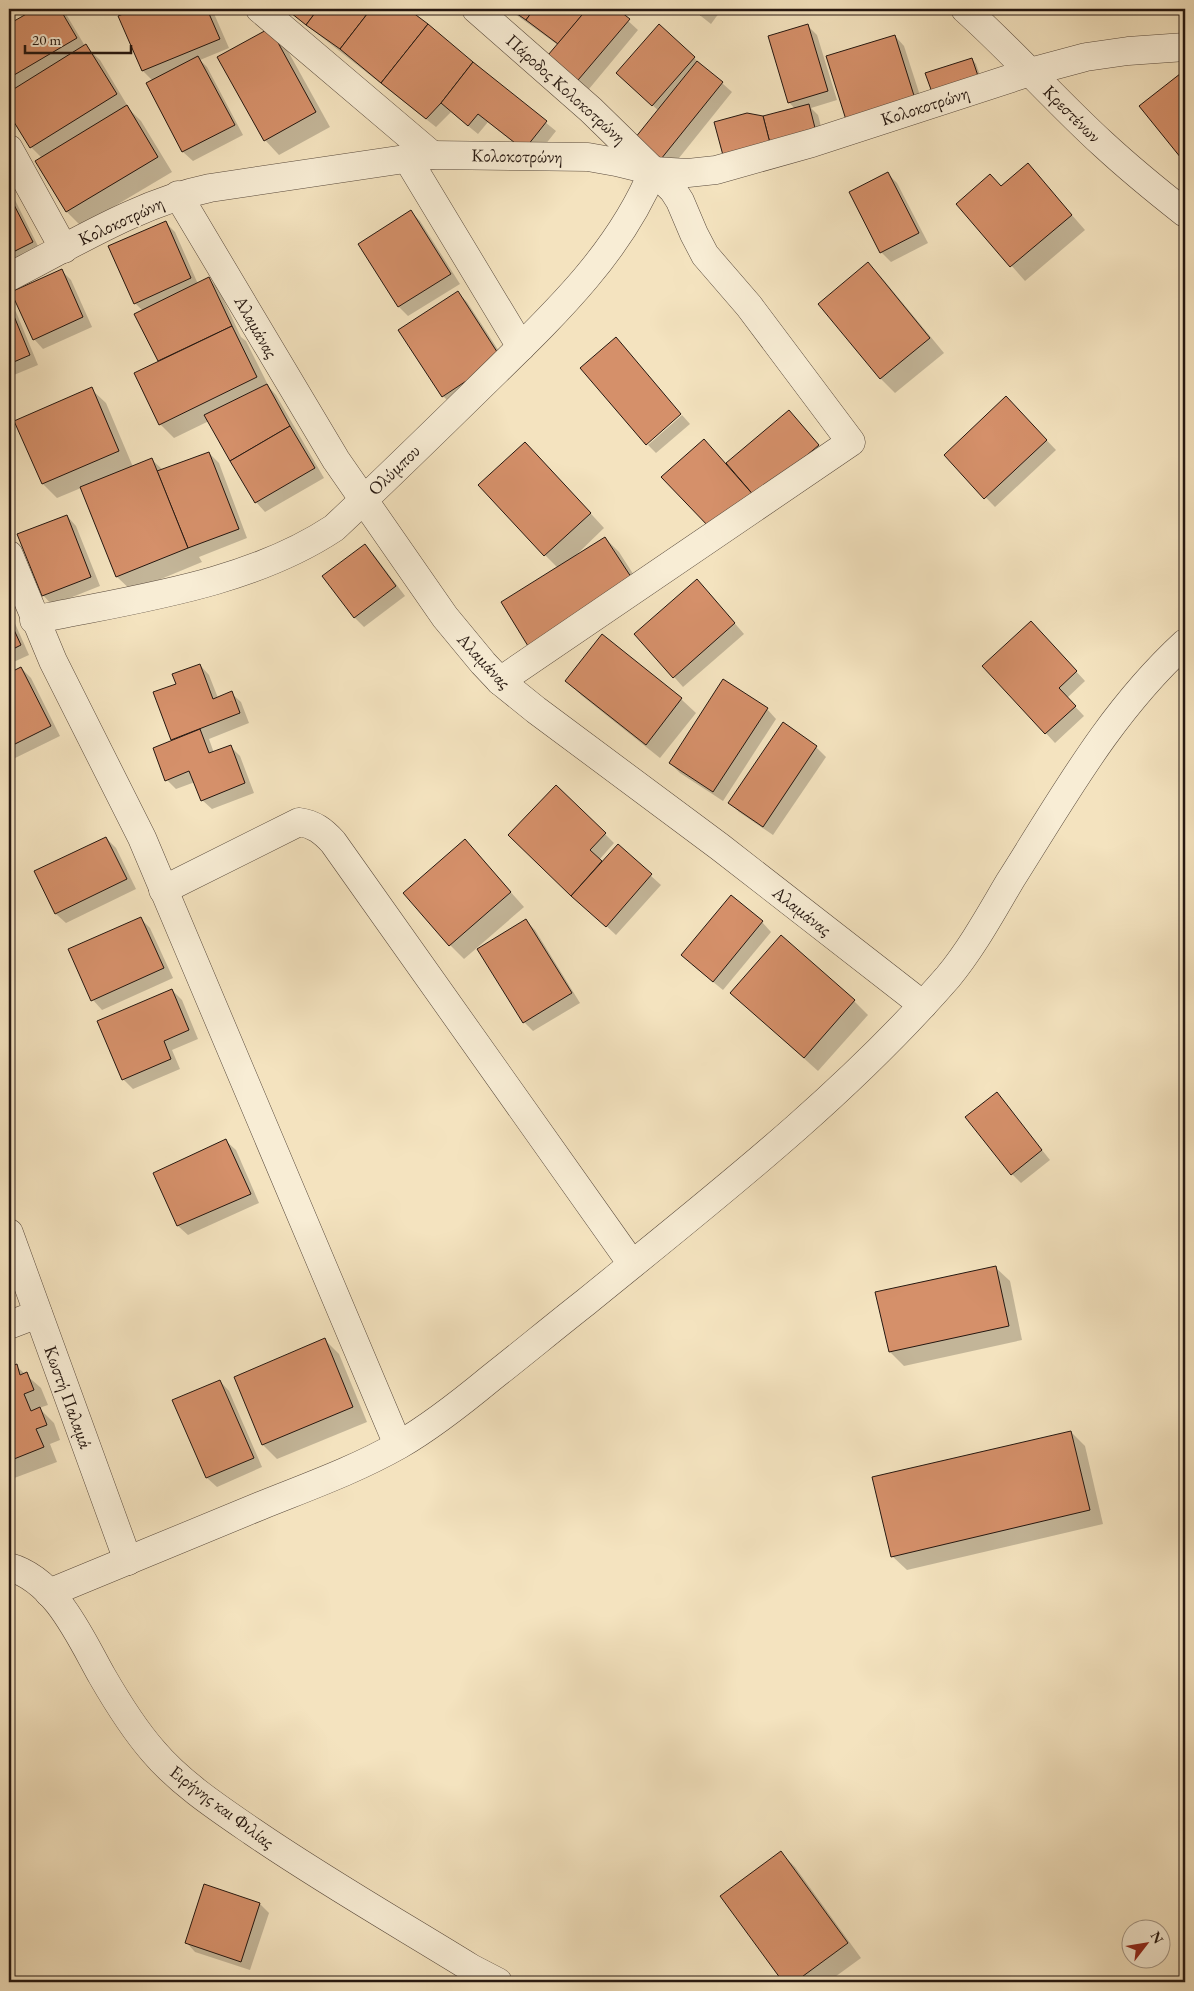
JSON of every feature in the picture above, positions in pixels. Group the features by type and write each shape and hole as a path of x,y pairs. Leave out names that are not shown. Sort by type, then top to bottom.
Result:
{"street":[{"path":"260,9 419,157 521,347"},
{"name":"Πάροδος Κολοκοτρώνη","path":"476,9 591,110 673,190 680,200 694,234 705,254 750,306 851,442 500,681"},
{"name":"Κρεστένων","path":"965,9 1103,144 1144,181 1185,213"},
{"name":"Κολοκοτρώνη","path":"9,277 136,212 178,195 210,188 419,157 588,158 654,171 688,173 716,170 758,159 1030,72 1086,58 1128,51 1185,47"},
{"path":"9,149 64,249"},
{"name":"Ολύμπου","path":"34,620 157,595 251,568 286,556 311,544 334,528 521,347 586,278 617,241 644,194 654,171"},
{"name":"Αλαμάνας","path":"178,195 311,420 363,500 445,617 500,681 720,847 923,1005"},
{"path":"9,555 34,620 53,661 129,810 398,1446"},
{"path":"49,1593 329,1478 398,1446 438,1420 632,1264 794,1129 859,1070 923,1005 961,960 1088,757 1135,695 1185,643"},
{"path":"163,890 299,822 310,823 322,830 333,842 632,1264"},
{"name":"Κωστή Παλαμά","path":"9,1233 128,1560"},
{"path":"9,1325 38,1314"},
{"name":"Ειρήνης και Φιλίας","path":"9,1567 25,1573 49,1593 76,1630 134,1728 155,1753 177,1774 227,1814 305,1867 471,1968 498,1982"}],"building":[{"path":"35,9 60,9 77,38 9,78 9,24"},
{"path":"136,9 207,9 220,39 142,71 118,16"},
{"path":"286,9 318,9 306,25"},
{"path":"318,9 371,9 340,49 306,25"},
{"path":"371,9 408,9 428,24 381,83 340,49"},
{"path":"510,9 534,9 526,20"},
{"path":"534,9 587,9 558,44 526,20"},
{"path":"587,9 617,9 630,19 573,86 543,61"},
{"path":"693,9 706,9 701,15"},
{"path":"428,24 473,62 426,119 381,83"},
{"path":"659,24 695,57 652,106 616,73"},
{"path":"808,24 828,91 788,103 768,36"},
{"path":"270,28 316,112 264,141 217,57"},
{"path":"895,35 916,102 847,123 826,56"},
{"path":"86,44 117,94 30,148 9,114 9,92"},
{"path":"198,56 235,125 182,152 146,83"},
{"path":"972,58 979,79 933,95 925,73"},
{"path":"697,61 723,82 661,159 635,138"},
{"path":"473,62 547,121 524,150 478,114 468,126 441,103"},
{"path":"1185,70 1185,154 1181,158 1139,106"},
{"path":"809,104 817,136 771,147 763,116"},
{"path":"127,105 158,157 66,212 35,161"},
{"path":"747,113 763,116 771,147 724,159 714,122"},
{"path":"1028,163 1072,215 1010,267 956,204 990,174 1001,186"},
{"path":"888,172 919,233 880,253 849,192"},
{"path":"9,195 33,242 9,254"},
{"path":"411,210 451,274 398,307 358,244"},
{"path":"166,221 191,278 134,304 108,246"},
{"path":"868,262 930,338 880,379 818,304"},
{"path":"62,269 83,317 33,340 11,292"},
{"path":"209,277 232,326 158,361 134,314"},
{"path":"458,291 501,358 442,397 398,330"},
{"path":"9,304 30,355 9,364"},
{"path":"232,326 257,377 159,425 134,373"},
{"path":"616,337 681,414 646,445 580,368"},
{"path":"267,384 290,426 230,461 204,415"},
{"path":"92,387 119,451 42,484 14,421"},
{"path":"1006,396 1047,440 984,499 944,455"},
{"path":"789,410 819,445 756,498 726,463"},
{"path":"290,426 315,468 255,503 230,461"},
{"path":"704,439 756,498 711,529 661,477"},
{"path":"525,442 591,513 544,556 478,485"},
{"path":"209,452 239,529 188,548 157,471"},
{"path":"152,458 188,548 116,577 80,487"},
{"path":"67,515 91,577 42,596 17,534"},
{"path":"605,537 633,580 528,646 501,602"},
{"path":"365,544 396,586 354,618 322,576"},
{"path":"697,579 735,623 673,678 634,634"},
{"path":"9,619 21,645 9,651"},
{"path":"1031,621 1077,671 1059,688 1076,706 1045,734 982,666"},
{"path":"602,634 682,698 646,745 565,681"},
{"path":"200,664 213,699 232,691 240,713 171,740 153,692 176,684 172,674"},
{"path":"21,667 51,726 9,747 9,673"},
{"path":"723,679 768,708 713,792 669,763"},
{"path":"783,722 817,746 763,827 728,803"},
{"path":"200,729 209,753 231,745 245,783 201,801 189,771 165,781 153,748"},
{"path":"556,785 606,833 590,850 602,861 571,896 508,835"},
{"path":"106,837 127,879 55,914 34,871"},
{"path":"465,839 511,892 449,946 403,893"},
{"path":"618,844 652,874 606,927 571,896"},
{"path":"731,895 763,921 713,982 681,955"},
{"path":"141,917 164,968 91,1001 68,949"},
{"path":"526,919 572,993 523,1023 477,949"},
{"path":"781,935 855,1000 804,1058 730,993"},
{"path":"172,989 189,1030 164,1041 171,1059 122,1080 97,1021"},
{"path":"997,1092 1042,1150 1011,1175 965,1117"},
{"path":"226,1139 251,1194 177,1226 153,1173"},
{"path":"996,1266 1009,1326 889,1352 875,1292"},
{"path":"325,1338 353,1407 262,1445 234,1377"},
{"path":"17,1364 20,1375 27,1372 34,1390 24,1394 31,1411 40,1407 47,1425 36,1429 44,1447 9,1461 9,1367"},
{"path":"220,1380 254,1458 206,1478 172,1400"},
{"path":"1071,1431 1090,1510 891,1557 872,1477"},
{"path":"781,1851 848,1943 795,1982 783,1982 720,1896"},
{"path":"204,1884 260,1903 241,1962 185,1943"}]}
